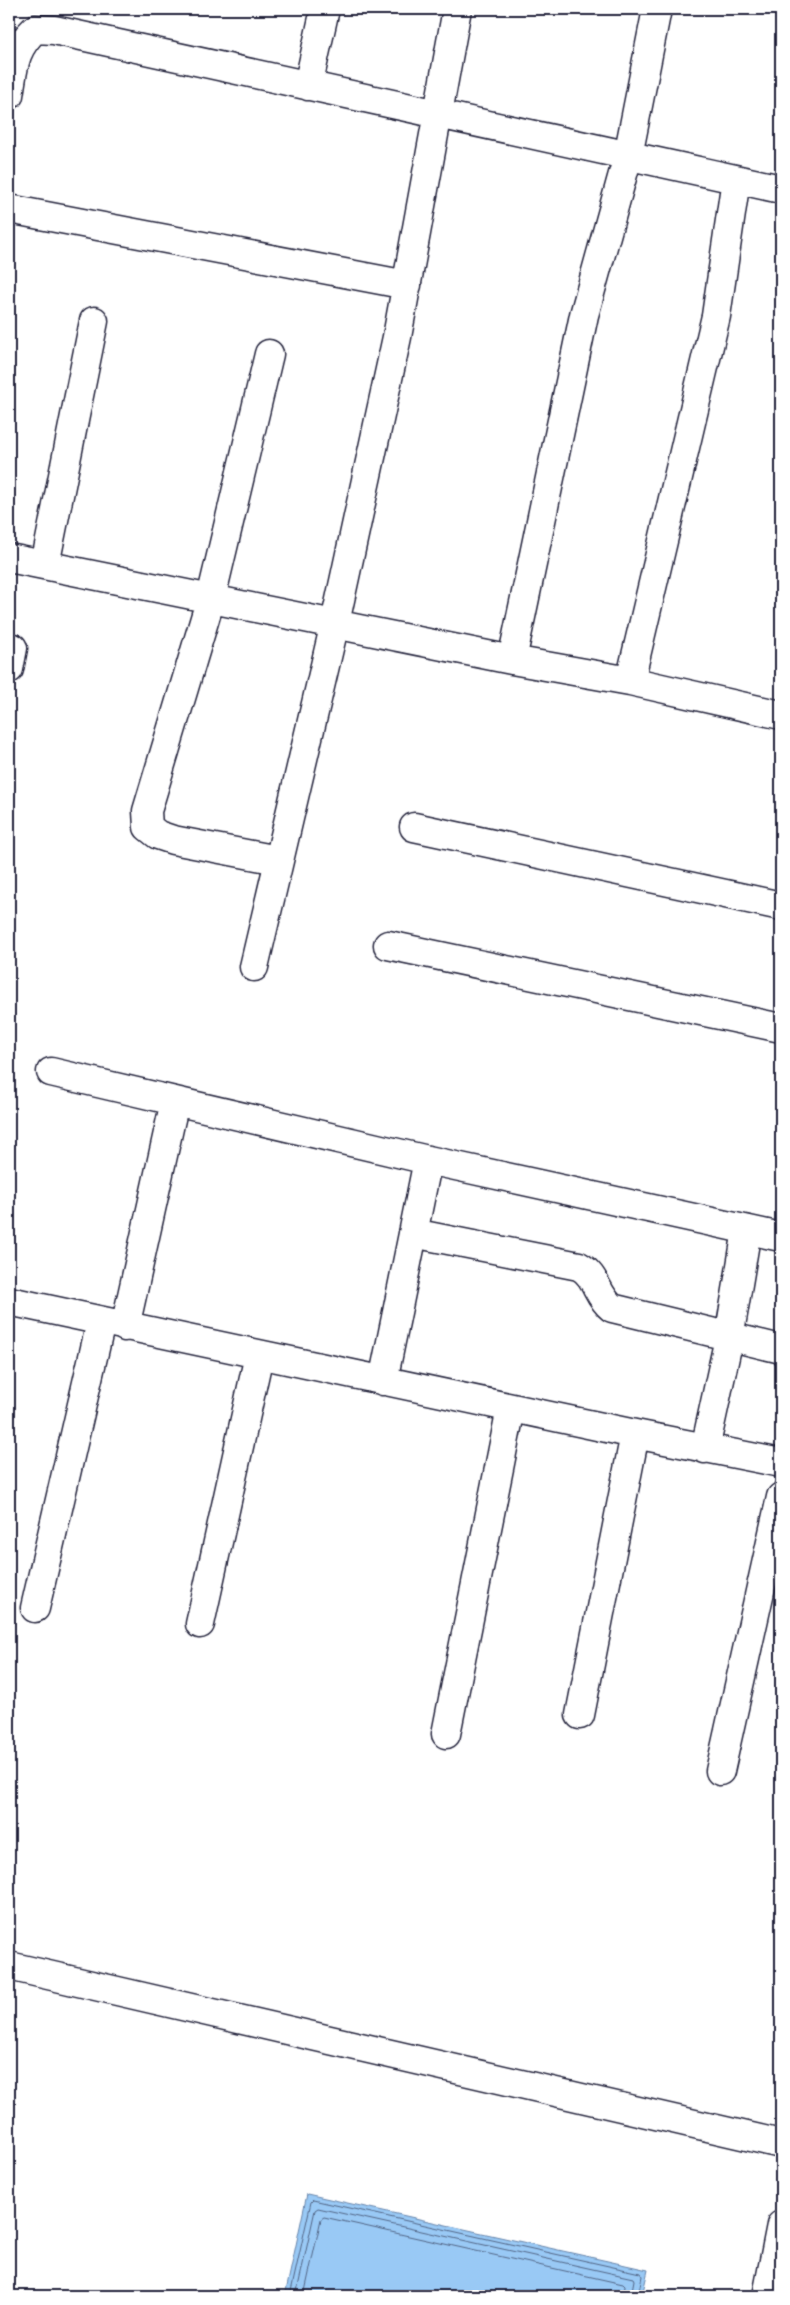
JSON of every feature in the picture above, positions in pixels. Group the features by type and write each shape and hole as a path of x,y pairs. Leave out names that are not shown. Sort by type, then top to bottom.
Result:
{"street":[{"path":"308,86 325,9"},
{"path":"254,967 335,623 407,285 457,9"},
{"path":"512,660 584,315 628,156 657,9"},
{"path":"9,95 15,62 22,42 35,29 54,30 781,189"},
{"path":"630,681 716,316 736,179"},
{"path":"9,209 407,285"},
{"path":"45,565 94,321"},
{"path":"269,354 211,598 147,811 148,827 158,835 173,840 278,860"},
{"path":"9,558 512,660 630,681 781,715"},
{"path":"414,826 781,906"},
{"path":"388,945 781,1028"},
{"path":"51,1072 428,1160 781,1237"},
{"path":"34,1608 175,1101"},
{"path":"383,1382 428,1160"},
{"path":"705,1449 729,1338 747,1230"},
{"path":"414,1233 579,1266 588,1271 595,1281 598,1293 612,1308 781,1350"},
{"path":"9,1302 383,1382 781,1463"},
{"path":"200,1624 259,1355"},
{"path":"446,1734 511,1408"},
{"path":"580,1715 635,1434"},
{"path":"720,1771 781,1497"},
{"path":"9,1966 781,2144"},
{"path":"768,2296 781,2224"}],"water":[{"path":"307,2194 648,2270 642,2296 285,2296"}]}
